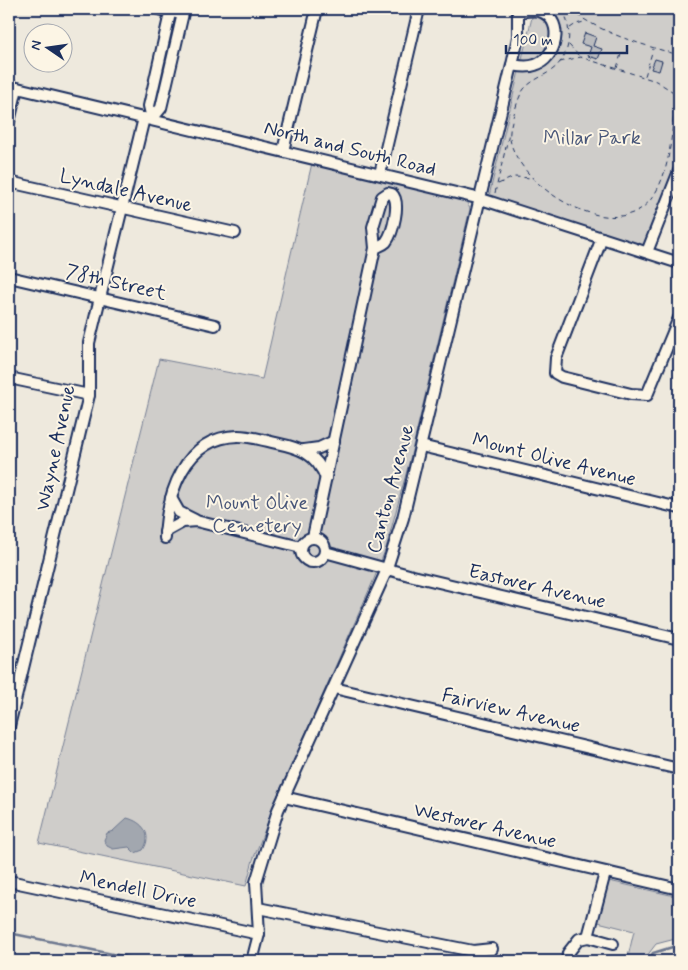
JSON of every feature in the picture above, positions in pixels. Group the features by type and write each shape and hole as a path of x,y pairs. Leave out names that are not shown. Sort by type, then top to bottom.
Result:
{"street":[{"path":"158,9 183,12"},
{"path":"283,151 317,9"},
{"path":"380,174 419,9"},
{"name":"Wayne Avenue","path":"9,726 89,395 89,343 122,210 148,118 171,10"},
{"path":"512,65 524,67 537,65 549,54 556,38 552,20 544,12 518,10"},
{"name":"Canton Avenue","path":"252,961 259,934 256,882 284,797 386,569 403,518 512,65 518,37 518,10"},
{"name":"Wayne Avenue","path":"148,118 161,108 183,12"},
{"path":"9,122 13,87"},
{"name":"North and South Road","path":"13,87 481,199 679,263"},
{"path":"647,252 679,171"},
{"name":"Lyndale Avenue","path":"9,182 122,210 235,233"},
{"path":"313,537 375,248 373,227 378,204 382,196 388,193 392,194 397,204 390,236 385,243 375,248"},
{"path":"602,238 556,358 555,373 562,377 631,394 647,396 679,318"},
{"name":"78th Street","path":"9,277 215,325"},
{"path":"9,378 89,395"},
{"path":"196,521 182,522 165,535 171,498 179,476 189,460 208,445 227,438 248,437 304,450 319,448 334,441"},
{"name":"Mount Olive Avenue","path":"421,446 679,508"},
{"path":"304,450 316,460 326,478"},
{"path":"171,498 179,512 196,521 301,547"},
{"path":"301,547 306,540 313,537"},
{"path":"301,547 304,558 310,562 321,559 325,552 324,544 313,537"},
{"name":"Eastover Avenue","path":"325,552 374,564 386,569 679,639"},
{"name":"Fairview Avenue","path":"334,688 679,769"},
{"name":"Westover Avenue","path":"284,797 679,889"},
{"path":"567,961 568,953 579,939 589,932 605,873"},
{"name":"Mendell Drive","path":"9,881 259,934"},
{"path":"258,908 473,952 492,949"},
{"path":"589,932 614,944"}],"path":[{"path":"495,194 522,91 532,81 553,69 559,63 569,44 569,28 563,9"},
{"path":"569,9 586,22 618,37 679,56"},
{"path":"569,28 586,22"},
{"path":"569,44 580,57"},
{"path":"644,77 653,48"},
{"path":"617,68 621,54"},
{"path":"559,63 580,57 644,77 664,85 675,93"},
{"path":"510,131 514,151 533,178 584,213 596,216 622,216 644,206 655,194 670,151 679,70"},
{"path":"497,184 514,177 533,178"}],"shaded area":[{"path":"127,818 142,826 147,834 143,850 135,853 129,847 113,849 107,846 104,840 107,833 113,831"},
{"path":"679,953 679,961 658,961 668,955"}],"green space":[{"name":"Millar Park","path":"534,9 679,9 679,159 645,247 489,196"},
{"name":"Mount Olive Cemetery","path":"312,163 466,201 470,209 409,463 386,548 374,579 278,796 253,860 246,886 39,843 159,359 262,379"},
{"path":"609,881 679,897 679,938 656,944 643,961 627,961 634,931 598,922"}],"building":[{"path":"585,33 596,37 593,46 602,49 598,59 588,56 591,47 581,44"},
{"path":"655,59 662,61 659,71 651,69"}],"waterway":[{"path":"9,933 147,961"},
{"path":"648,961 653,953 679,945"}]}
